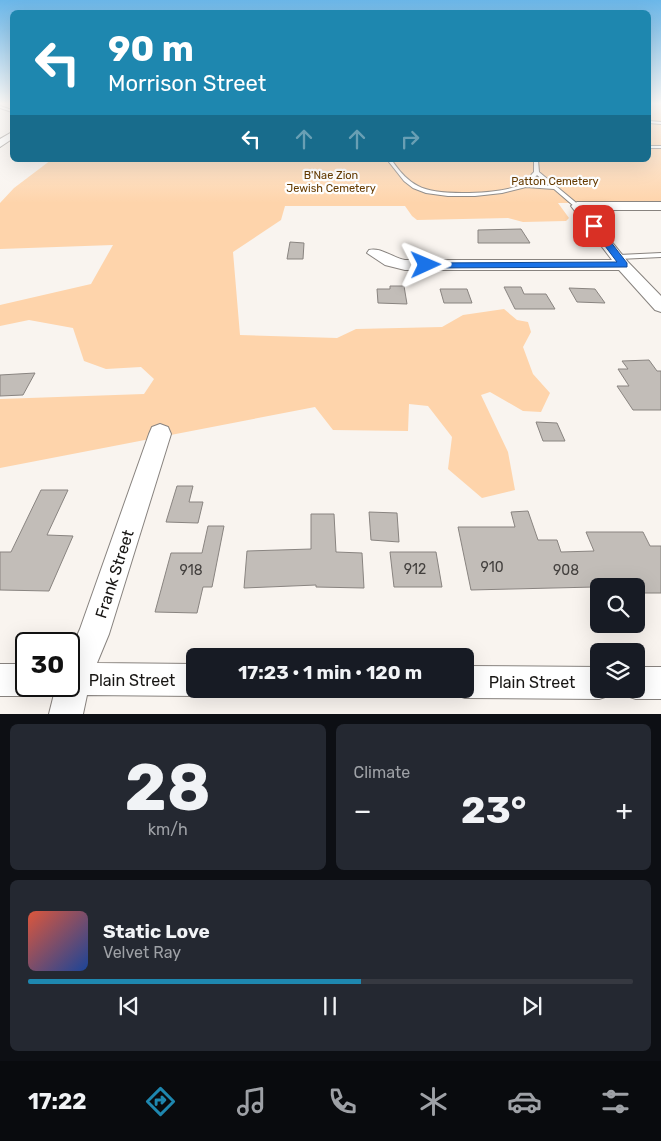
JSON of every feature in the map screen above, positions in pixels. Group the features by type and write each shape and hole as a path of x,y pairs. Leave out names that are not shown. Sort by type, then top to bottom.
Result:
{"street":[{"path":"578,206 661,206"},
{"path":"578,206 621,261 661,306"},
{"path":"374,253 390,262 405,265 621,261"},
{"name":"Frank Street","path":"80,661 94,634 160,434"},
{"name":"Plain Street","path":"80,679 186,680"},
{"path":"0,680 15,680"},
{"name":"Plain Street","path":"474,682 590,683"},
{"path":"645,683 661,683"},
{"name":"Frank Street","path":"66,714 68,697"}],"lane":[{"path":"391,162 401,177 425,191 464,194 502,191 525,185 559,188"},
{"path":"525,185 537,172 536,162"},
{"path":"537,172 559,188 578,206"},
{"path":"621,261 661,256"}],"green space":[{"path":"651,136 661,136 661,202 558,203 569,218 566,221 523,222 508,218 417,220 405,206 285,206 281,220 233,252 240,335 337,338 356,329 442,327 463,315 504,309 517,320 528,322 531,332 523,347 533,374 550,393 541,412 523,411 490,392 481,395 508,452 515,490 482,498 448,469 452,437 428,406 409,404 408,431 333,430 315,407 0,468 0,399 144,394 154,379 141,367 106,369 84,361 73,328 29,320 0,326 0,305 91,284 113,245 0,249 0,203 14,188 48,162 651,162"}],"building":[{"path":"521,229 530,243 478,243 478,230"},
{"path":"290,242 304,243 303,259 287,259"},
{"path":"390,286 404,286 407,304 378,303 377,289 390,289"},
{"path":"504,287 521,287 524,294 546,294 555,309 515,309"},
{"path":"569,288 595,289 605,303 577,302"},
{"path":"440,289 467,289 472,303 444,303"},
{"path":"649,360 657,371 661,371 661,410 633,410 617,386 629,386 618,369 628,369 622,361"},
{"path":"35,373 23,395 0,396 0,375"},
{"path":"536,422 557,423 565,441 543,441"},
{"path":"177,486 193,486 189,502 203,502 198,523 166,522"},
{"path":"41,490 68,490 47,535 73,536 49,591 0,590 0,552 11,552"},
{"path":"528,511 538,540 557,540 561,552 594,551 586,532 643,532 650,546 661,546 661,593 645,593 645,578 590,578 590,587 471,590 458,527 515,527 511,512"},
{"path":"369,512 397,513 399,542 371,540"},
{"path":"311,514 334,514 336,552 362,553 364,588 316,587 316,585 244,588 247,551 311,549"},
{"path":"208,526 224,526 212,587 203,587 197,613 155,612 171,553 202,553"},
{"path":"390,552 436,552 442,587 394,587"}],"route":[{"path":"426,265 623,265 617,254 594,226"}],"park label":[{"name":"B'Nae Zion Jewish Cemetery","path":"331,181"},
{"name":"Patton Cemetery","path":"555,181"}]}
